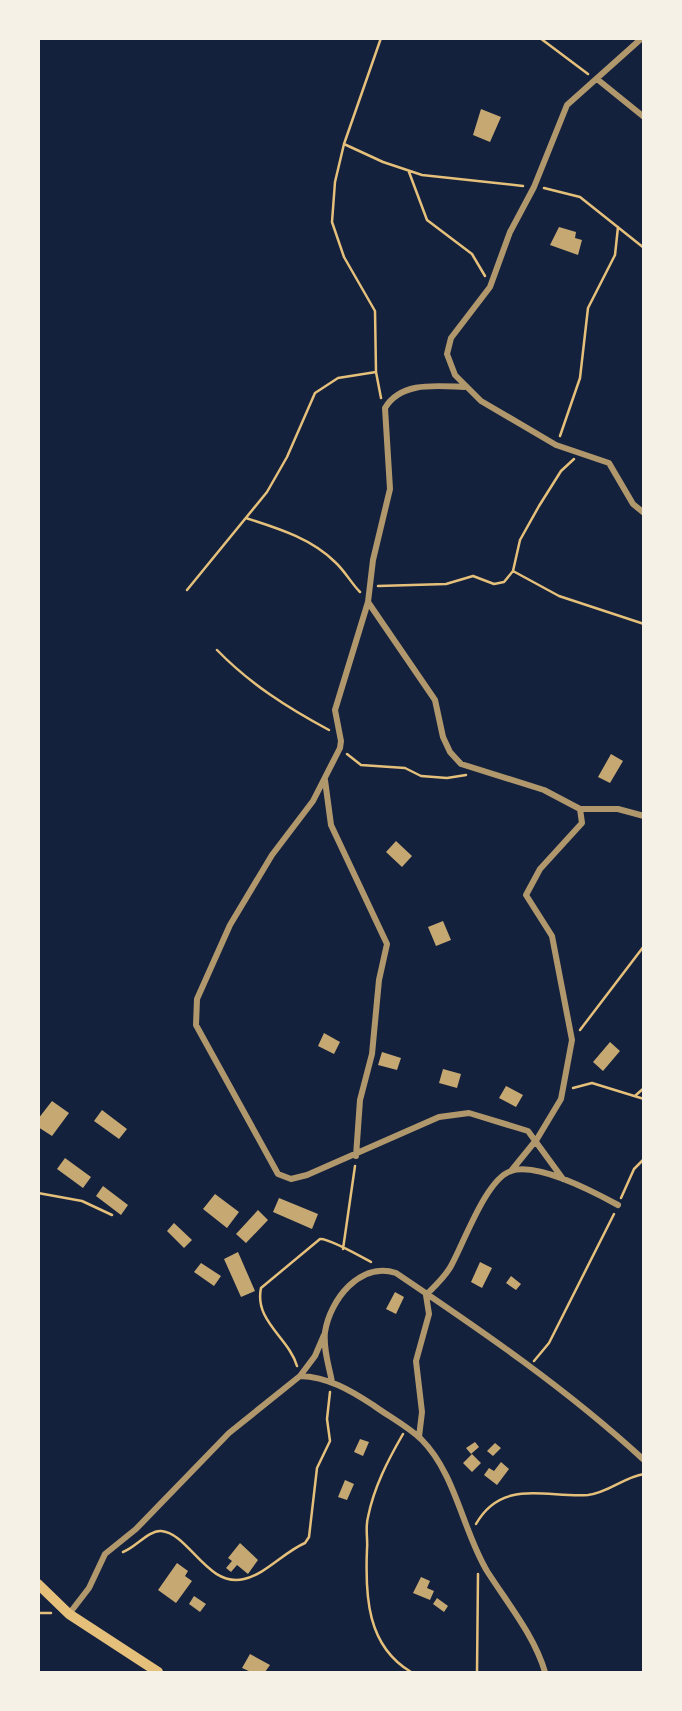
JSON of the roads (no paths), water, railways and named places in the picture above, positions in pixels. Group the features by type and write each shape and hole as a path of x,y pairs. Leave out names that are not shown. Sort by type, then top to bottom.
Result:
{"highway":[{"path":"38,1584 69,1614 158,1672"}],"street":[{"path":"642,38 568,105 534,187 510,232 489,287 459,326 448,347 449,363 464,387 556,445 609,463 633,504 643,513"},
{"path":"597,79 643,117"},
{"path":"464,387 424,386 408,390 398,393 385,408 390,489 368,586 368,600 335,710 340,738 325,780 272,855 230,925 197,999 197,1025 278,1174 291,1179 356,1156 421,1125 454,1114 469,1113 518,1126 537,1139 563,1180"},
{"path":"368,600 435,700 443,737 450,752 461,764 476,771 515,780 580,808 618,808 643,816"},
{"path":"325,780 331,825 387,944 379,980 370,1064 360,1100 356,1156"},
{"path":"426,1295 450,1269 493,1185 511,1171 537,1139 561,1099 572,1040 552,936 526,895 540,869 582,823 580,808"},
{"path":"511,1171 524,1169 563,1180 618,1205"},
{"path":"69,1614 89,1588 105,1554 136,1529 229,1433 300,1376 315,1356 330,1315 348,1286 363,1276 384,1269 396,1273 512,1351 583,1406 643,1460"},
{"path":"419,1437 422,1412 416,1361 429,1314 426,1295"},
{"path":"325,1334 332,1381"},
{"path":"300,1376 332,1381 419,1437 443,1470 478,1554 533,1641 545,1672"}]}
